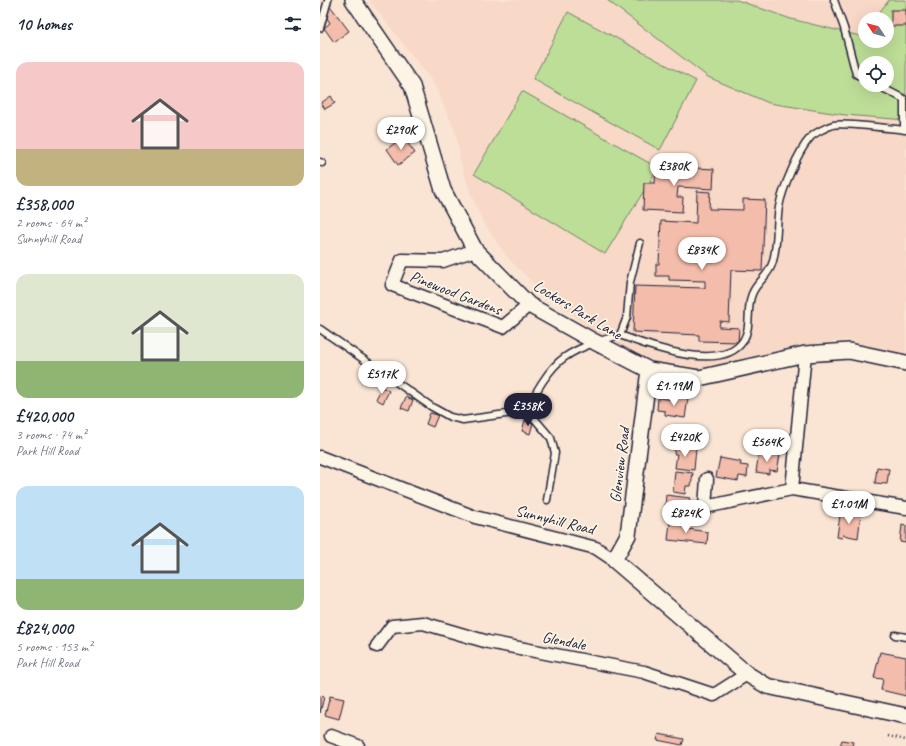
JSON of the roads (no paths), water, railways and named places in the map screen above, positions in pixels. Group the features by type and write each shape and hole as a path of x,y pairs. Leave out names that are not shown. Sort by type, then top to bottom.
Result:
{"street":[{"name":"Lockers Park Lane","path":"354,0 412,86 443,190 474,250 529,305 649,370 699,378 805,354 849,351 906,363"},
{"name":"Pinewood Gardens","path":"474,250 443,261 402,260 392,285 503,327 529,305"},
{"path":"792,489 805,354"},
{"name":"Glenview Road","path":"614,560 628,535 649,370"},
{"name":"Sunnyhill Road","path":"320,456 475,517 596,548 614,560 747,674"},
{"path":"707,480 705,507 792,489 906,508"},
{"name":"Glendale","path":"377,646 392,626 423,623 488,642 644,672 714,694 747,674"},
{"path":"747,674 766,686 906,716"},
{"path":"331,736 358,746"}],"lane":[{"path":"320,28 328,0"},
{"path":"834,0 844,28 856,74 858,75"},
{"path":"528,411 531,400 546,377 564,357 595,342 620,334 637,341 674,352 702,357 732,352 743,341 748,326 752,295 757,284 768,275 773,263 779,206 792,169 810,137 834,124 905,130 904,99 890,92"},
{"path":"620,334 627,317 630,282 640,243"},
{"path":"320,329 432,407 450,417 463,420 528,411"},
{"path":"528,411 550,438 554,453 547,500"},
{"path":"895,635 906,637"}]}
